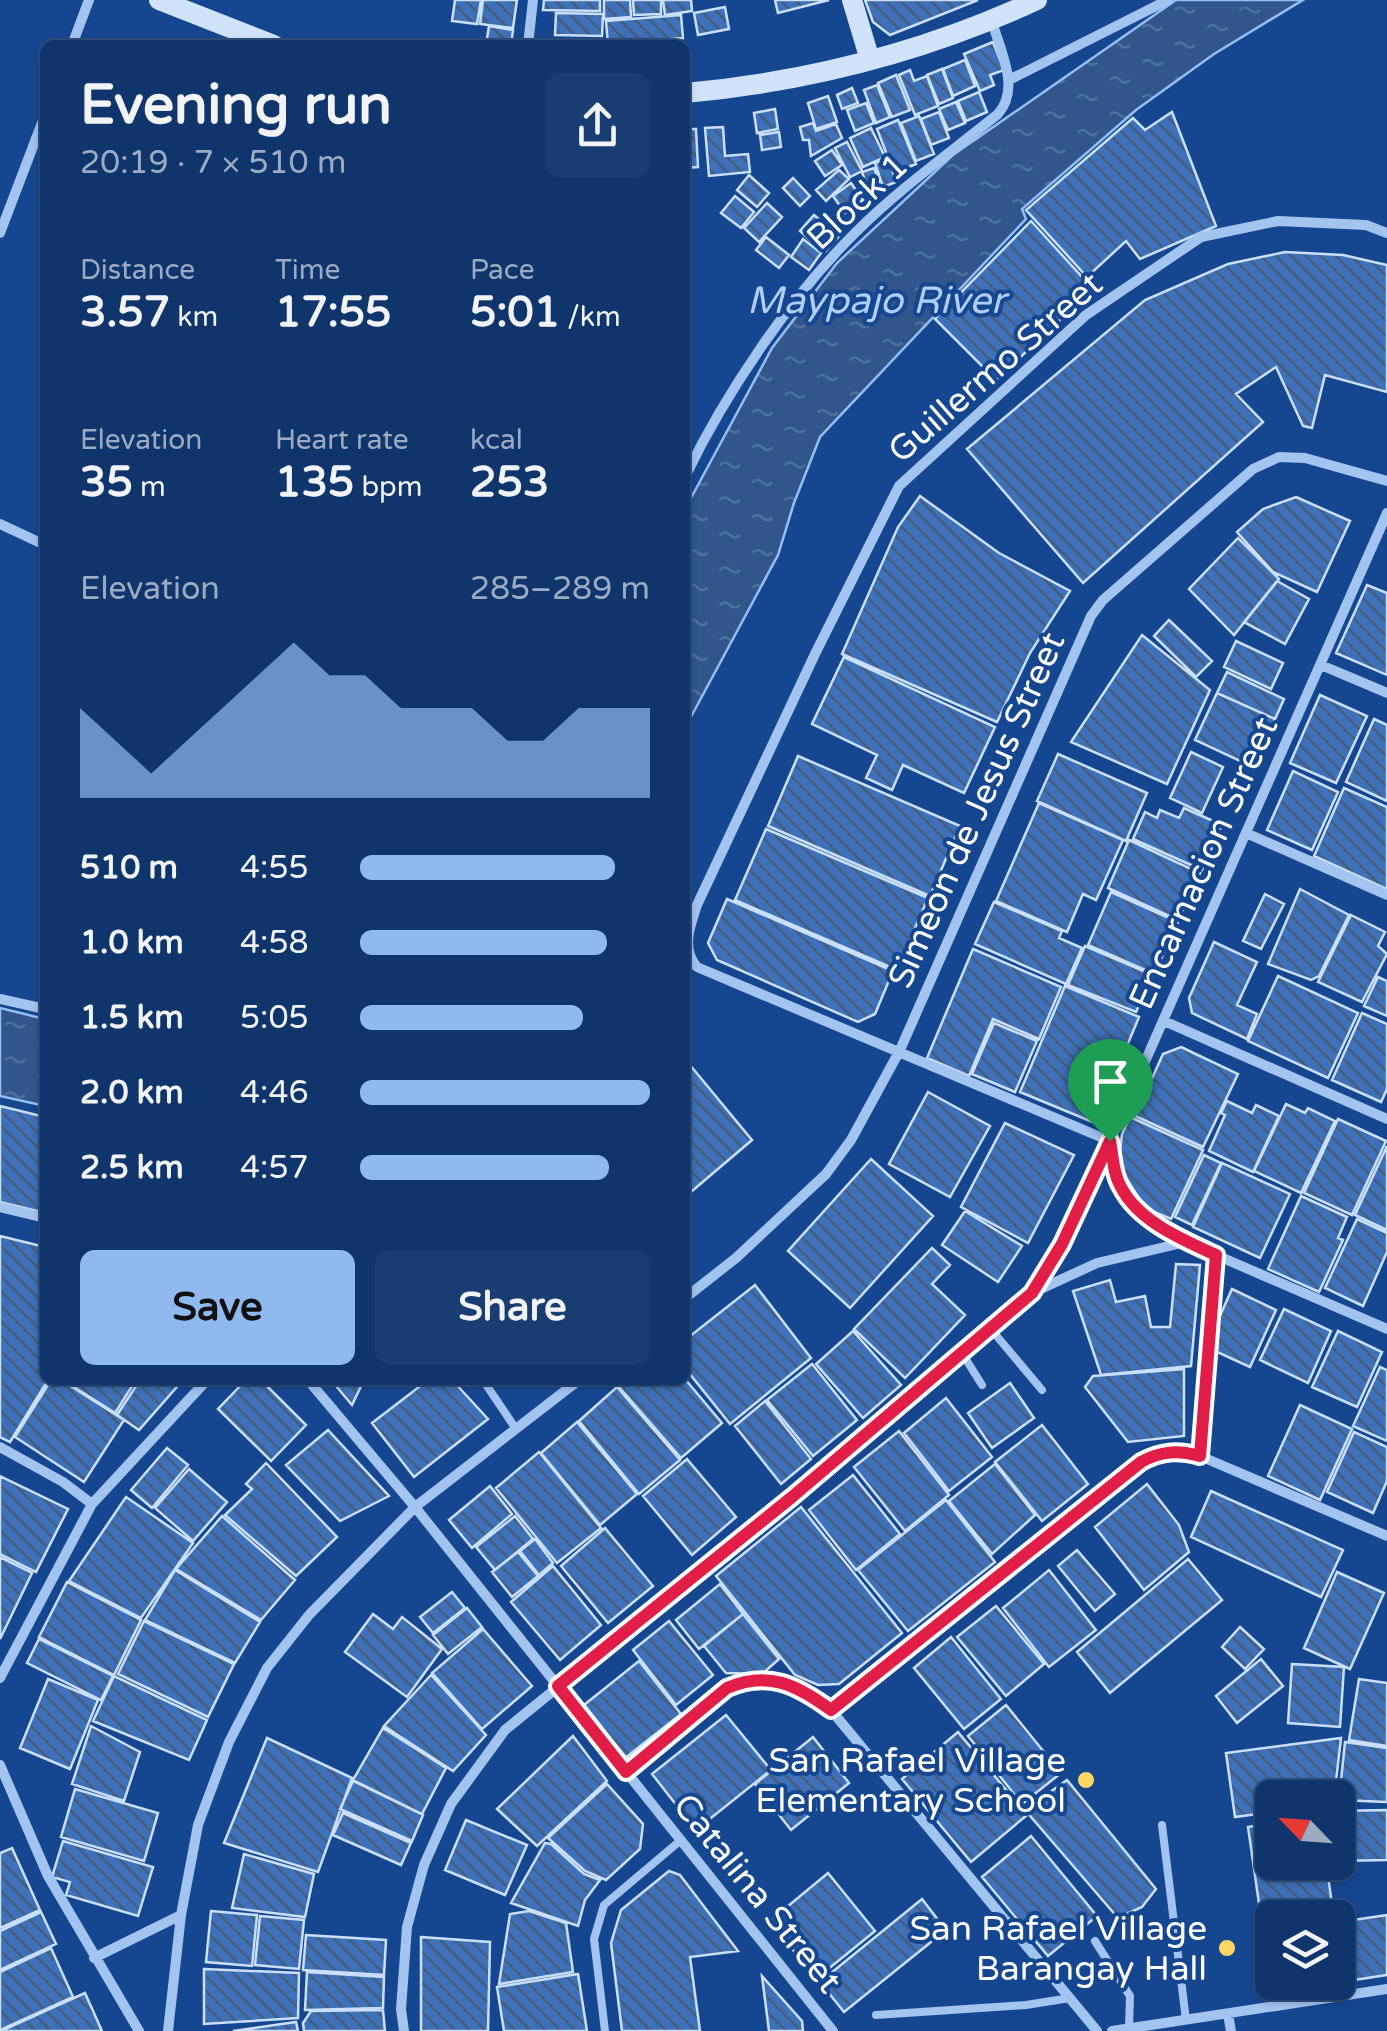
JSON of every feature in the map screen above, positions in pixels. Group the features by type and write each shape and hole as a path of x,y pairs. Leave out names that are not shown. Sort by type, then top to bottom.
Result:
{"street":[{"path":"74,40 89,0"},
{"path":"159,0 204,9 264,40"},
{"path":"528,40 532,0"},
{"path":"852,0 870,60"},
{"path":"690,93 738,88 870,60 992,21 1038,0"},
{"path":"992,21 1009,80 1168,0"},
{"name":"Block 1","path":"690,467 749,364 820,272 870,219 998,114 1008,103 1009,80"},
{"path":"0,233 40,128"},
{"name":"Guillermo Street","path":"690,928 697,905 815,654 899,486 1086,315 1201,238 1278,222 1366,226 1387,232"},
{"name":"Simeon de Jesus Street","path":"690,1294 736,1258 826,1174 851,1140 900,1050 1091,616 1103,600 1253,469 1278,457 1304,458 1387,480"},
{"name":"Encarnacion Street","path":"404,2031 408,1928 424,1865 452,1804 505,1730 792,1497 1032,1293 1062,1244 1110,1141 1387,512"},
{"path":"0,524 40,542"},
{"path":"1320,664 1387,693"},
{"path":"1246,832 1387,895"},
{"name":"Guillermo Street","path":"690,958 697,966 900,1050"},
{"path":"0,999 40,1008"},
{"path":"1164,1021 1387,1118"},
{"path":"900,1050 1110,1141 1120,1187 1133,1204 1186,1242 1387,1330"},
{"path":"0,1208 40,1217"},
{"path":"1032,1293 1097,1264 1186,1242"},
{"path":"0,1678 92,1504 202,1385"},
{"name":"Catalina Street","path":"312,1385 415,1507 833,2031"},
{"path":"168,2031 198,1825 229,1742 267,1668 309,1614 415,1507 572,1385"},
{"path":"0,1447 63,1482 92,1504"},
{"path":"831,1710 1156,1454 1179,1451 1200,1456 1387,1536"},
{"path":"626,1772 727,1688 744,1680 784,1681 808,1693 831,1710 1097,2031"},
{"path":"0,1764 48,1876 139,2031"},
{"path":"94,1958 182,1915"},
{"path":"1112,2031 1387,1990"},
{"path":"1228,2014 1231,2031"}],"lane":[{"path":"1200,1456 1216,1255"},
{"path":"990,1328 1042,1390"},
{"path":"962,1353 982,1385"},
{"path":"486,1385 516,1428"},
{"path":"1162,1826 1186,2020"},
{"path":"605,2031 594,1940 604,1905 681,1840"},
{"path":"1095,1940 1130,1996 1130,2028"},
{"path":"876,2015 1026,2005 1070,1998"}],"water":[{"name":"Maypajo River","path":"1176,0 1303,0 1214,54 1136,110 1022,209 1026,219 820,437 778,555 690,719 690,500 772,348 837,263 953,155"},
{"path":"0,1008 40,1018 40,1105 0,1096"}],"building":[{"path":"455,0 481,0 477,24 452,21"},
{"path":"483,0 517,0 513,28 480,24"},
{"path":"544,0 600,0 600,11 543,10"},
{"path":"604,0 630,0 631,17 604,19"},
{"path":"633,0 661,0 661,14 634,15"},
{"path":"663,0 691,0 692,11 665,15"},
{"path":"775,0 829,0 778,13"},
{"path":"865,0 978,0 890,35 873,22"},
{"path":"725,7 729,29 698,35 694,13"},
{"path":"556,13 603,14 602,36 555,35"},
{"path":"681,15 683,38 608,40 606,21"},
{"path":"489,26 513,30 512,40 487,40"},
{"path":"993,42 1004,70 990,75 994,85 980,91 964,54"},
{"path":"965,60 975,86 953,96 943,69"},
{"path":"942,69 953,98 939,104 927,75"},
{"path":"910,70 914,81 927,76 938,106 915,115 899,75"},
{"path":"896,75 910,110 892,117 878,83"},
{"path":"877,85 890,117 876,123 864,90"},
{"path":"852,88 858,103 842,109 837,95"},
{"path":"979,92 987,112 966,121 958,101"},
{"path":"828,96 837,122 816,129 808,103"},
{"path":"956,102 965,123 948,130 939,109"},
{"path":"866,103 874,123 855,131 847,110"},
{"path":"775,109 778,129 757,133 754,113"},
{"path":"939,112 949,138 931,145 921,119"},
{"path":"1172,112 1216,226 1140,259 1126,241 1087,277 1026,210 1133,118 1145,130"},
{"path":"919,116 934,154 916,161 901,123"},
{"path":"898,120 916,164 894,173 877,129"},
{"path":"813,123 816,131 836,124 842,138 811,156 809,140 803,140 800,127"},
{"path":"723,127 725,156 748,154 750,172 709,176 705,128"},
{"path":"871,128 885,157 863,167 850,138"},
{"path":"690,129 696,129 698,167 690,168"},
{"path":"779,132 781,147 762,150 760,135"},
{"path":"847,142 862,171 850,177 835,148"},
{"path":"832,150 842,165 825,176 815,161"},
{"path":"888,158 896,182 883,187 875,163"},
{"path":"874,168 882,188 869,193 862,172"},
{"path":"839,170 849,179 826,201 816,190"},
{"path":"749,175 769,193 757,207 737,190"},
{"path":"793,178 810,196 800,206 783,188"},
{"path":"851,183 863,200 845,213 833,196"},
{"path":"735,196 754,212 741,228 721,213"},
{"path":"767,203 782,217 759,242 744,228"},
{"path":"814,215 826,225 811,241 800,231"},
{"path":"1031,221 1093,289 996,380 935,319"},
{"path":"829,224 841,234 826,251 814,240"},
{"path":"766,237 789,255 779,268 756,250"},
{"path":"803,239 821,253 809,270 791,257"},
{"path":"1285,252 1343,255 1387,265 1387,392 1325,375 1312,428 1303,426 1276,367 1236,394 1263,422 1083,583 967,449 1145,300 1228,264"},
{"path":"920,496 999,553 1070,591 1030,653 997,722 842,654 898,527"},
{"path":"1296,497 1350,521 1317,592 1273,572 1237,532 1263,509"},
{"path":"1238,538 1279,579 1234,635 1189,589"},
{"path":"1277,581 1309,599 1285,644 1244,622"},
{"path":"1367,585 1387,593 1387,675 1336,653"},
{"path":"1169,620 1212,661 1196,677 1154,636"},
{"path":"1142,635 1210,690 1167,784 1071,742"},
{"path":"1236,641 1283,663 1271,689 1224,667"},
{"path":"844,657 995,727 964,793 903,765 892,790 866,778 877,755 812,724"},
{"path":"1227,672 1284,699 1275,719 1217,693"},
{"path":"1217,693 1275,719 1253,767 1195,740"},
{"path":"1320,695 1367,716 1336,783 1290,763"},
{"path":"1374,719 1387,725 1387,801 1346,782"},
{"path":"1191,752 1223,767 1202,813 1170,798"},
{"path":"1058,754 1147,793 1126,841 1037,801"},
{"path":"798,756 960,826 930,896 768,826"},
{"path":"1293,771 1338,792 1312,850 1267,830"},
{"path":"1344,788 1387,807 1387,889 1314,856"},
{"path":"1039,803 1123,840 1096,900 1083,894 1067,932 996,901"},
{"path":"1184,808 1222,825 1202,870 1133,839 1145,812 1157,818 1160,810 1179,818"},
{"path":"766,829 928,898 897,970 735,900"},
{"path":"1129,840 1200,873 1178,920 1108,888"},
{"path":"1300,889 1349,915 1319,976 1311,980 1268,964"},
{"path":"1111,892 1178,922 1154,974 1088,945"},
{"path":"1265,894 1284,904 1261,949 1243,941"},
{"path":"727,899 893,971 875,1014 858,1022 717,960 708,943"},
{"path":"994,902 1062,931 1059,938 1082,948 1066,984 975,944"},
{"path":"1351,915 1385,932 1378,946 1387,954 1362,1002 1318,982"},
{"path":"1214,942 1257,962 1237,1005 1257,1014 1247,1039 1192,1013 1189,998"},
{"path":"1085,946 1153,975 1136,1012 1068,985"},
{"path":"973,949 1061,987 1039,1039 993,1019 969,1076 927,1058"},
{"path":"1278,976 1358,1013 1328,1078 1248,1041"},
{"path":"1378,977 1387,981 1387,1016 1364,1006"},
{"path":"1065,986 1139,1017 1095,1123 1020,1092"},
{"path":"1362,1013 1387,1024 1387,1089 1381,1102 1332,1080"},
{"path":"994,1023 1037,1041 1015,1092 972,1074"},
{"path":"1181,1047 1238,1074 1203,1147 1135,1116 1163,1054"},
{"path":"690,1065 752,1140 690,1193"},
{"path":"928,1092 990,1126 950,1197 889,1164"},
{"path":"1227,1101 1252,1113 1256,1105 1279,1116 1253,1172 1209,1151"},
{"path":"1286,1104 1305,1113 1308,1108 1335,1121 1301,1193 1254,1171"},
{"path":"0,1106 40,1116 40,1212 0,1202"},
{"path":"1130,1117 1203,1150 1171,1219 1145,1208 1123,1173 1122,1134"},
{"path":"1338,1119 1386,1141 1352,1215 1304,1193"},
{"path":"1005,1123 1074,1155 1028,1243 961,1207"},
{"path":"1387,1146 1387,1230 1355,1215"},
{"path":"1204,1155 1221,1163 1192,1225 1175,1217"},
{"path":"871,1159 933,1216 850,1308 788,1251"},
{"path":"1222,1163 1290,1194 1260,1258 1193,1227"},
{"path":"1301,1196 1347,1217 1338,1238 1343,1240 1319,1292 1268,1269"},
{"path":"965,1211 1022,1246 998,1282 942,1245"},
{"path":"1357,1219 1387,1233 1387,1252 1363,1306 1325,1288"},
{"path":"0,1236 40,1246 40,1385 45,1385 10,1442 0,1437"},
{"path":"932,1248 950,1265 932,1284 965,1315 905,1378 854,1329"},
{"path":"1176,1264 1200,1265 1191,1366 1101,1375 1073,1291 1110,1280 1116,1302 1145,1296 1151,1327 1170,1327"},
{"path":"755,1285 811,1358 730,1424 690,1374 690,1336"},
{"path":"1232,1289 1276,1310 1250,1367 1206,1347"},
{"path":"1284,1309 1331,1331 1308,1383 1260,1360"},
{"path":"853,1331 901,1385 863,1418 816,1364"},
{"path":"1338,1331 1382,1352 1357,1407 1312,1387"},
{"path":"812,1364 857,1420 813,1456 767,1400"},
{"path":"1380,1367 1387,1370 1387,1441 1353,1426"},
{"path":"1184,1369 1184,1436 1128,1442 1085,1387 1093,1376"},
{"path":"1010,1383 1034,1418 992,1448 968,1413"},
{"path":"48,1385 69,1385 124,1420 84,1482 15,1437"},
{"path":"71,1385 133,1385 115,1413"},
{"path":"137,1385 179,1385 139,1430 117,1415"},
{"path":"241,1385 266,1385 306,1425 271,1461 218,1409"},
{"path":"335,1385 362,1385 352,1405"},
{"path":"421,1385 457,1385 488,1419 414,1477 372,1423"},
{"path":"690,1385 722,1423 681,1458 619,1387"},
{"path":"617,1387 680,1460 639,1494 579,1421"},
{"path":"946,1398 992,1457 949,1491 904,1433"},
{"path":"765,1401 811,1459 781,1484 735,1426"},
{"path":"1300,1405 1352,1429 1320,1500 1268,1476"},
{"path":"577,1422 637,1494 600,1525 541,1453"},
{"path":"1042,1425 1088,1484 1042,1521 995,1462"},
{"path":"328,1430 389,1496 340,1521 286,1465"},
{"path":"899,1431 949,1495 905,1531 854,1467"},
{"path":"1354,1432 1387,1447 1387,1481 1373,1513 1327,1492"},
{"path":"167,1448 188,1465 152,1508 131,1490"},
{"path":"539,1452 601,1528 557,1563 496,1488"},
{"path":"687,1459 736,1517 692,1555 643,1496"},
{"path":"266,1463 337,1537 296,1576 225,1515 252,1489 246,1484"},
{"path":"995,1464 1035,1515 992,1554 949,1501"},
{"path":"189,1469 227,1502 193,1541 155,1508"},
{"path":"853,1475 900,1534 856,1570 809,1510"},
{"path":"0,1476 68,1509 36,1572 0,1554"},
{"path":"1147,1484 1179,1525 1189,1552 1144,1590 1095,1527"},
{"path":"490,1486 512,1514 472,1548 449,1520"},
{"path":"1211,1491 1343,1550 1321,1597 1191,1537"},
{"path":"126,1497 193,1543 141,1618 69,1581"},
{"path":"946,1500 995,1562 908,1631 858,1570"},
{"path":"801,1507 902,1633 839,1684 818,1685 795,1675 716,1576"},
{"path":"222,1516 295,1580 261,1620 176,1569"},
{"path":"515,1516 533,1539 495,1570 476,1547"},
{"path":"605,1528 653,1586 608,1623 561,1566"},
{"path":"535,1539 553,1563 539,1575 520,1551"},
{"path":"1077,1550 1115,1594 1095,1611 1058,1566"},
{"path":"518,1552 538,1576 512,1597 492,1572"},
{"path":"0,1557 32,1573 0,1639"},
{"path":"1188,1559 1222,1600 1110,1693 1077,1652"},
{"path":"553,1566 601,1625 560,1660 511,1602"},
{"path":"175,1570 260,1622 235,1663 145,1620"},
{"path":"1049,1570 1096,1630 1049,1667 1003,1608"},
{"path":"1337,1572 1384,1593 1350,1669 1304,1648"},
{"path":"67,1582 141,1620 114,1675 39,1637"},
{"path":"720,1584 743,1614 699,1649 676,1620"},
{"path":"452,1592 465,1608 433,1633 420,1617"},
{"path":"996,1606 1044,1664 1006,1696 957,1637"},
{"path":"467,1608 482,1627 448,1654 433,1635"},
{"path":"373,1614 393,1629 402,1617 442,1649 407,1697 345,1652"},
{"path":"743,1614 779,1659 762,1674 726,1673 704,1646"},
{"path":"144,1621 234,1664 208,1717 118,1674"},
{"path":"669,1621 713,1675 676,1705 633,1650"},
{"path":"1240,1627 1264,1649 1245,1669 1222,1647"},
{"path":"483,1629 532,1686 482,1729 432,1673"},
{"path":"951,1637 1001,1699 964,1729 914,1668"},
{"path":"39,1639 113,1676 101,1700 27,1663"},
{"path":"1261,1659 1283,1686 1237,1723 1216,1696"},
{"path":"639,1661 681,1714 625,1758 584,1705"},
{"path":"1292,1664 1344,1667 1340,1727 1288,1723"},
{"path":"431,1675 486,1735 453,1771 384,1726"},
{"path":"114,1676 207,1720 189,1760 93,1721"},
{"path":"48,1679 98,1700 70,1769 20,1748"},
{"path":"1359,1679 1387,1683 1387,1746 1349,1740"},
{"path":"1006,1705 1061,1773 1022,1804 968,1736"},
{"path":"726,1715 771,1770 696,1830 652,1774"},
{"path":"91,1726 140,1752 124,1801 72,1784"},
{"path":"383,1728 446,1768 422,1814 353,1780"},
{"path":"958,1732 1027,1815 971,1862 902,1779"},
{"path":"573,1736 607,1781 537,1846 497,1809"},
{"path":"813,1737 849,1783 791,1830 755,1784"},
{"path":"267,1738 352,1778 318,1872 224,1843"},
{"path":"1341,1738 1336,1780 1255,1780 1255,1814 1235,1817 1226,1753"},
{"path":"1345,1742 1387,1748 1387,1802 1355,1801 1355,1780 1341,1780"},
{"path":"1067,1780 1156,1889 1142,1907 1118,1918 1025,1810"},
{"path":"353,1781 423,1815 412,1841 340,1809"},
{"path":"607,1784 643,1824 640,1849 606,1880 585,1871 548,1838"},
{"path":"75,1789 158,1813 144,1861 61,1837"},
{"path":"1387,1810 1387,1860 1355,1861 1355,1811"},
{"path":"343,1813 411,1843 401,1865 333,1835"},
{"path":"466,1820 527,1845 505,1895 445,1870"},
{"path":"1255,1826 1255,1876 1248,1827"},
{"path":"1031,1836 1097,1916 1048,1956 982,1877"},
{"path":"63,1841 153,1867 138,1916 66,1895 70,1882 52,1877"},
{"path":"545,1843 584,1874 600,1880 585,1900 578,1926 511,1903"},
{"path":"12,1848 40,1910 0,1928 0,1853"},
{"path":"244,1854 314,1874 305,1917 232,1908"},
{"path":"669,1871 680,1875 738,1951 690,1957 700,2031 622,2031 611,1943 621,1910"},
{"path":"828,1873 875,1931 816,1979 770,1921"},
{"path":"1256,1880 1329,1880 1331,1900 1258,1900"},
{"path":"922,1899 946,1930 844,2012 820,1982"},
{"path":"211,1911 257,1915 252,1966 206,1962"},
{"path":"529,1911 566,1923 573,1972 499,1984 510,1914"},
{"path":"41,1912 56,1944 0,1970 0,1931"},
{"path":"1387,1915 1387,1975 1355,1980 1355,1920"},
{"path":"260,1916 304,1920 299,1969 255,1965"},
{"path":"306,1935 386,1940 384,1975 303,1970"},
{"path":"421,1937 490,1942 488,2031 421,2031"},
{"path":"51,1948 73,1997 0,2030 0,1972"},
{"path":"204,1969 299,1973 298,2018 204,2024"},
{"path":"307,1972 384,1977 383,2008 305,2010"},
{"path":"578,1974 587,2031 504,2031 497,1987"},
{"path":"762,1976 802,2021 803,2031 769,2031"},
{"path":"85,1993 102,2031 1,2031"},
{"path":"383,2010 385,2031 304,2031 303,2023 311,2011"},
{"path":"296,2022 298,2031 233,2031"}],"place":[{"name":"San Rafael Village Elementary School","path":"1086,1780"},
{"name":"San Rafael Village Barangay Hall","path":"1227,1948"}],"route":[{"path":"1110,1141 1120,1187 1133,1204 1186,1242 1216,1255 1200,1456 1179,1451 1156,1454 1141,1462 831,1710 784,1681 744,1680 727,1688 626,1772 558,1686 792,1497 1032,1293 1062,1244 1110,1141"}]}
